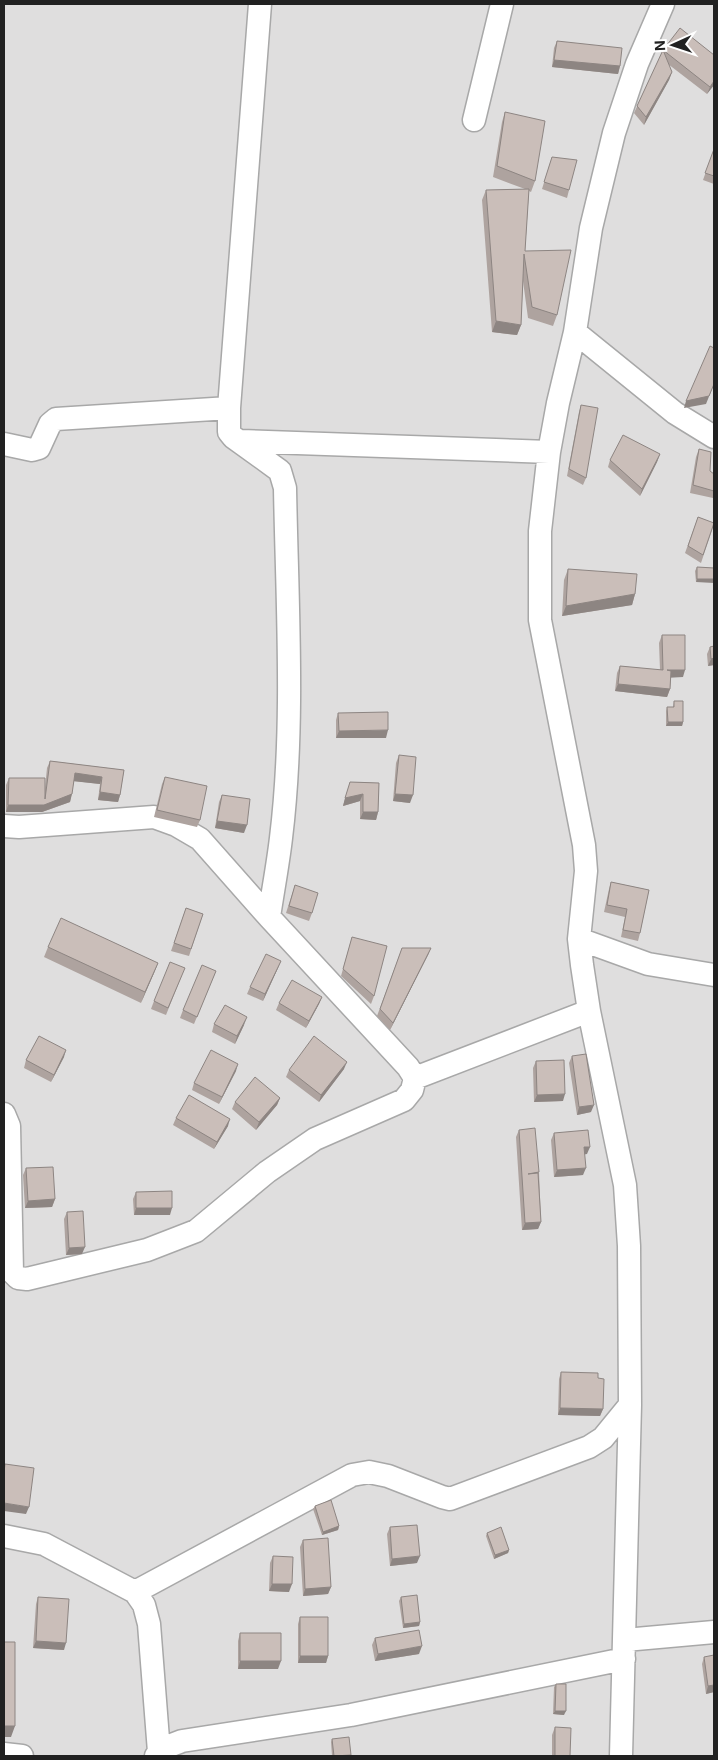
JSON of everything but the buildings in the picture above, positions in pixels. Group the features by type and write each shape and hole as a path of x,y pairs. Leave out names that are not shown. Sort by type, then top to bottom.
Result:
{"street":[{"path":"260,4 229,408 229,432 233,437 280,470 285,488 289,688 287,766 281,837 269,917"},
{"path":"474,120 502,4"},
{"path":"621,1756 630,1405 629,1246 625,1185 589,1011 580,939 586,871 584,845 540,620 540,531 549,452 575,332 591,228 614,133 637,64 663,4"},
{"path":"575,332 675,413 714,437"},
{"path":"4,444 32,450 39,448 50,424 56,419 229,408"},
{"path":"241,441 549,452"},
{"path":"4,826 154,817 176,825 200,839 269,917 408,1066 415,1078 412,1090 404,1100 315,1140 266,1172 196,1231 148,1250 26,1280 18,1278 12,1272 9,1126 4,1114"},
{"path":"580,939 648,964 714,975"},
{"path":"415,1078 589,1011"},
{"path":"135,1592 352,1475 369,1472 388,1476 450,1499 589,1447 603,1438 630,1405"},
{"path":"4,1536 44,1544 135,1592 144,1606 149,1624 158,1754"},
{"path":"158,1754 169,1746 182,1741 351,1715 624,1649 714,1632"},
{"path":"4,1754 22,1756"}],"shaded area":[{"path":"4,4 714,4 714,1756 4,1756"}]}
